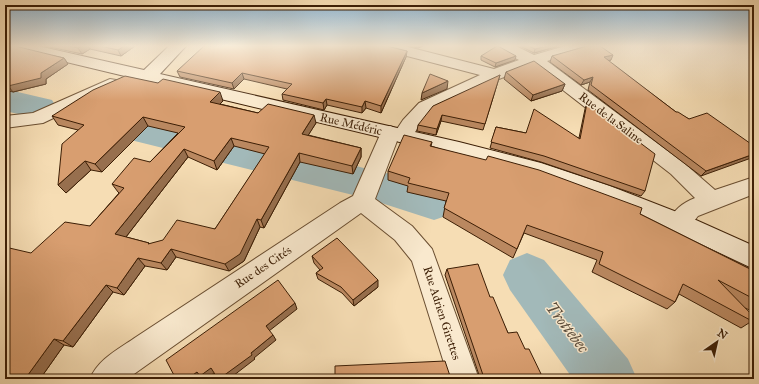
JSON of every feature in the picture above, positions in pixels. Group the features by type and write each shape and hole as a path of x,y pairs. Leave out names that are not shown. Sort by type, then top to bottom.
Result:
{"street":[{"name":"Rue Médéric","path":"96,64 397,134 541,171 602,192 679,223 754,258"},
{"path":"9,120 36,119 141,74 154,64"},
{"path":"456,64 488,72 493,75"},
{"path":"362,202 397,134 410,124 425,107 493,75 523,64"},
{"name":"Rue de la Saline","path":"540,64 678,169 712,200"},
{"path":"679,223 690,210 712,200 754,185"},
{"name":"Rue des Cités","path":"105,379 146,346 348,209 362,202"},
{"name":"Rue Adrien Girettes","path":"362,202 386,216 413,244 423,257 464,379"}],"building":[{"path":"5,64 55,64 41,73 41,78 8,86 5,85"},
{"path":"185,64 401,64 381,106 365,101 362,107 326,99 323,103 282,94 292,84 242,73 232,83 177,71"},
{"path":"527,64 538,64 565,84 533,95 506,72"},
{"path":"563,64 613,64 676,112 689,119 707,113 754,146 754,154 706,171 591,85 593,77 584,80"},
{"path":"430,74 448,81 422,93"},
{"path":"500,75 485,124 442,115 437,129 418,125 433,106"},
{"path":"125,76 158,83 163,79 220,92 210,102 258,113 268,104 314,115 302,134 361,148 352,166 299,153 261,220 257,219 240,254 225,264 171,249 161,263 138,258 117,288 106,285 63,341 54,339 25,379 5,379 5,247 31,253 65,222 90,226 124,188 112,184 134,158 150,162 185,127 143,117 95,164 85,161 58,185 62,144 84,125 52,116 93,90","holes":["231,138 269,147 215,229 177,220 163,240 148,244 149,243 115,234 184,149 214,161"]},
{"path":"587,103 655,154 645,191 544,156 491,142 496,127 526,133 534,109 580,139"},
{"path":"404,135 432,142 430,146 486,160 488,156 539,170 642,208 640,214 754,271 754,299 718,280 754,317 754,319 752,321 683,284 675,302 599,264 603,252 527,225 517,249 444,208 449,193 408,183 410,178 388,171"},
{"path":"337,238 378,280 353,300 341,287 316,273 323,268 312,256"},
{"path":"478,264 490,297 493,297 508,333 517,332 525,349 529,349 542,376 533,379 335,379 335,366 445,361 450,376 483,375 447,269"},
{"path":"278,280 295,303 266,326 273,335 251,353 252,355 219,379 211,368 200,376 197,372 187,379 176,379 166,360"}],"waterway":[{"name":"Trottebec","path":"5,100 40,108"},
{"name":"Trottebec","path":"87,118 353,180"},
{"name":"Trottebec","path":"387,189 434,203"},
{"name":"Trottebec","path":"527,275 608,379"}]}
